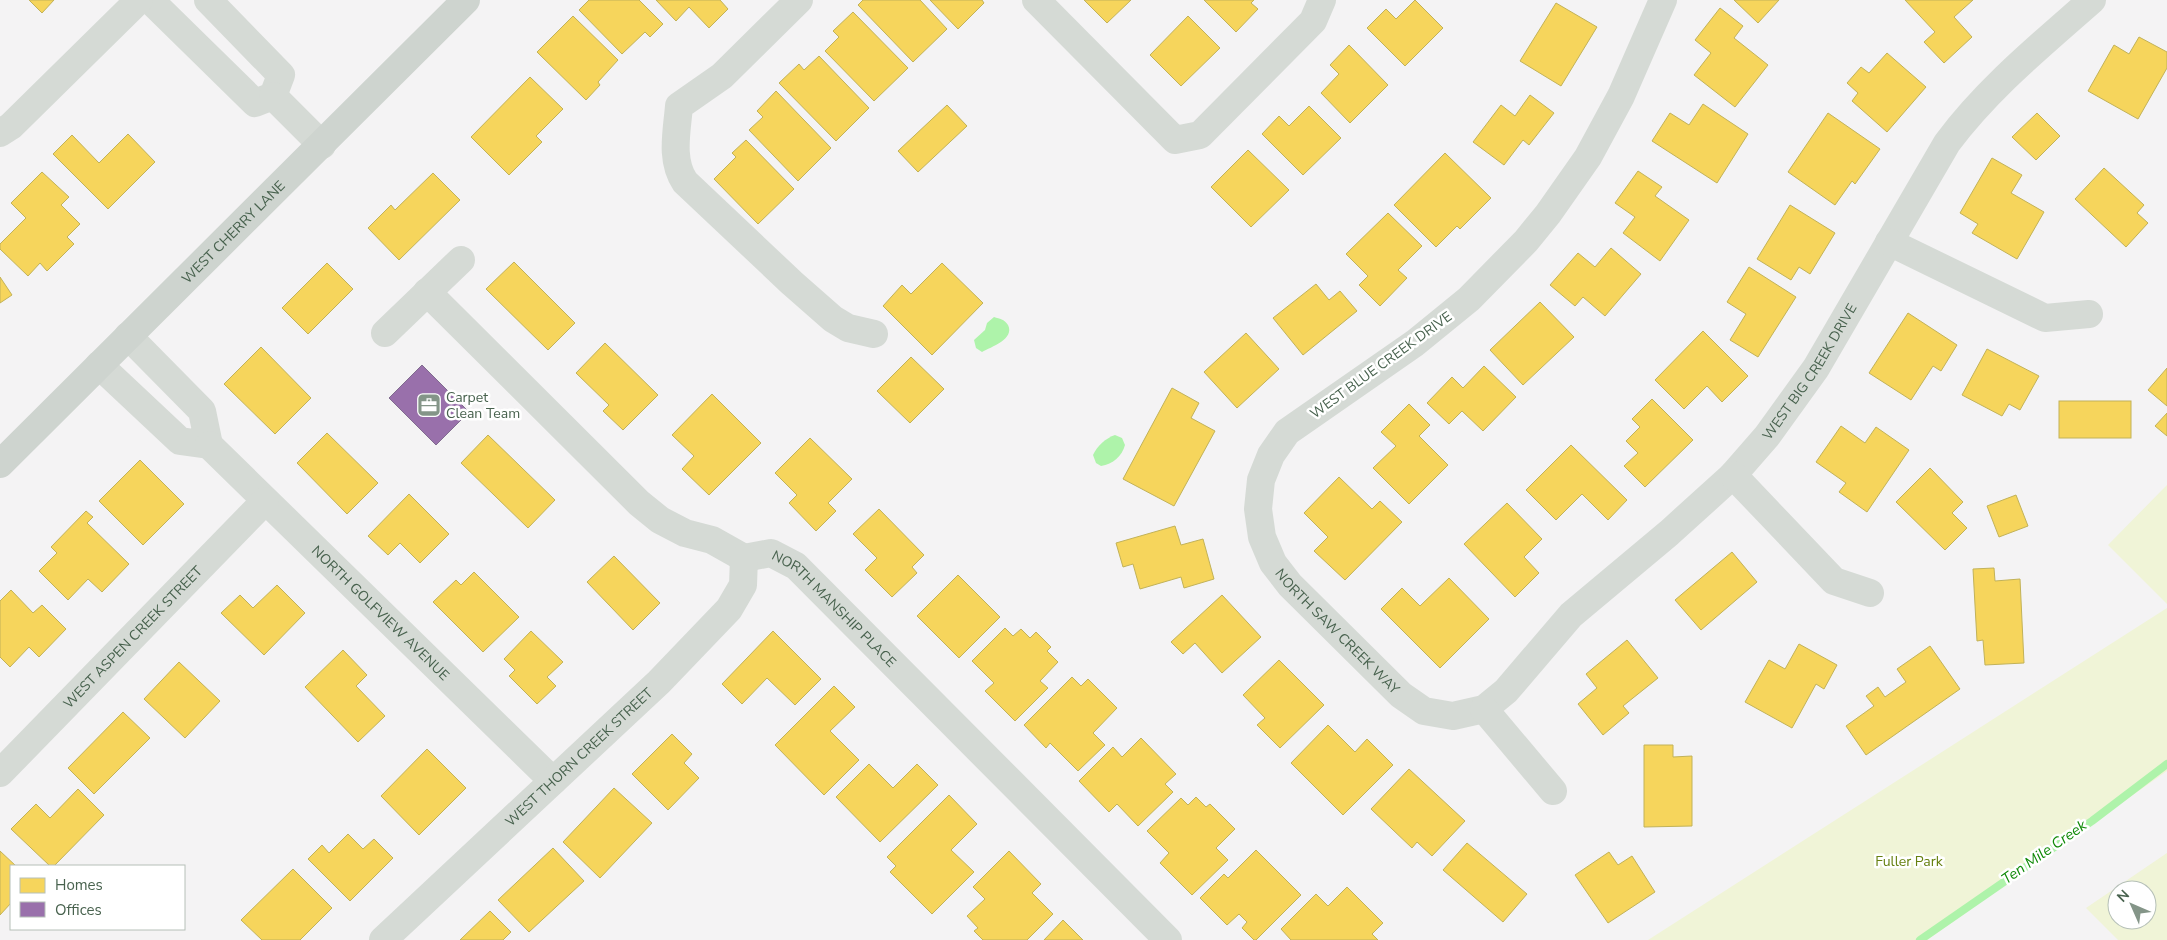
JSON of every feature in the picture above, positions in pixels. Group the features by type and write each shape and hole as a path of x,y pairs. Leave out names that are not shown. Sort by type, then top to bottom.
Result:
{"main road":[{"name":"WEST CHERRY LANE","path":"0,464 466,0"}],"street":[{"path":"0,133 11,126 138,0"},
{"path":"150,0 255,103 273,96 281,75 208,0"},
{"path":"799,0 722,76 679,106 675,159 679,173 685,182 792,283 833,319 848,328 874,334"},
{"path":"1036,0 1175,140 1200,135 1313,22 1322,0"},
{"name":"WEST BLUE CREEK DRIVE","path":"1261,480 1271,455 1288,432 1415,343 1469,299 1526,241 1548,214 1588,157 1622,96 1663,0"},
{"name":"WEST BIG CREEK DRIVE","path":"1484,709 1506,691 1570,616 1669,533 1733,475 1766,436 1816,368 1946,143 1963,120 2002,79 2092,0"},
{"path":"273,96 322,145"},
{"path":"1889,242 2046,318 2089,314"},
{"path":"385,333 461,260"},
{"path":"427,292 639,502 660,520 685,533 712,540 744,558"},
{"path":"100,365 180,441 209,445 202,411 128,336"},
{"name":"NORTH GOLFVIEW AVENUE","path":"209,445 553,781"},
{"path":"1733,475 1834,582 1870,593"},
{"name":"NORTH SAW CREEK WAY","path":"1261,480 1258,509 1262,537 1273,563 1290,585 1400,695 1424,711 1453,716 1484,709"},
{"name":"WEST ASPEN CREEK STREET","path":"0,773 265,500"},
{"name":"NORTH MANSHIP PLACE","path":"744,558 771,552 796,566 1168,940"},
{"name":"WEST THORN CREEK STREET","path":"383,940 658,682 729,609 743,585 744,558"},
{"path":"1484,709 1554,791"}],"green space":[{"path":"2167,485 2167,604 2108,545"},
{"name":"Fuller Park","path":"2167,608 2167,771 1927,940 1648,940"},
{"path":"2167,853 2167,940 2118,940 2108,930 2157,930 2157,880 2127,880"},
{"path":"2107,894 2107,929 2086,908"}],"shaded area":[{"path":"994,317 1002,319 1008,325 1008,334 1001,342 982,352 976,348 974,340 985,330 987,323"},
{"path":"1115,435 1122,438 1125,445 1124,449 1113,461 1101,466 1096,463 1093,455 1102,443"}],"building: Homes":[{"path":"29,0 54,0 42,13"},
{"path":"589,0 639,0 663,24 650,37 645,32 622,54 579,10"},
{"path":"656,0 720,0 728,9 709,28 689,7 676,21"},
{"path":"863,0 920,0 947,29 913,62 858,5"},
{"path":"930,0 982,0 984,3 958,29"},
{"path":"1084,0 1131,0 1107,23"},
{"path":"1204,0 1254,0 1251,3 1258,9 1236,32"},
{"path":"1415,0 1443,28 1405,66 1367,28 1386,9 1396,19"},
{"path":"1734,0 1779,0 1758,23"},
{"path":"1905,0 1973,0 1954,17 1972,37 1944,63 1924,42 1935,32"},
{"path":"1556,3 1597,27 1561,86 1520,61"},
{"path":"1720,8 1743,26 1734,38 1768,65 1735,107 1694,75 1711,53 1695,40"},
{"path":"853,12 908,68 874,101 825,51 839,37 833,31"},
{"path":"573,16 618,60 598,82 600,85 586,100 537,52"},
{"path":"1188,16 1220,48 1181,86 1150,55"},
{"path":"2139,37 2167,52 2167,68 2138,119 2088,91 2114,45 2129,54"},
{"path":"1349,45 1388,85 1350,123 1321,93 1339,74 1330,65"},
{"path":"1887,53 1926,87 1887,132 1852,101 1858,93 1847,83 1861,67 1869,73"},
{"path":"819,56 869,108 836,141 779,83 799,64 804,70"},
{"path":"530,77 563,109 536,136 542,142 509,175 471,137"},
{"path":"776,91 831,148 798,181 749,130 763,117 757,111"},
{"path":"1530,95 1554,113 1529,145 1523,140 1504,165 1473,142 1501,105 1515,116"},
{"path":"1703,104 1748,134 1717,183 1652,141 1670,113 1689,125"},
{"path":"947,105 967,126 918,172 898,151"},
{"path":"1309,106 1341,138 1303,175 1262,134 1279,116 1289,126"},
{"path":"1828,113 1880,149 1855,184 1852,181 1835,205 1788,172"},
{"path":"2037,113 2060,136 2036,160 2012,137"},
{"path":"128,134 155,162 108,209 53,154 72,135 99,163"},
{"path":"746,140 794,189 758,224 714,179 736,157 732,153"},
{"path":"1248,150 1289,190 1251,227 1211,187"},
{"path":"1445,153 1491,198 1460,229 1457,226 1436,247 1394,205"},
{"path":"1992,158 2022,175 2011,193 2044,212 2017,259 1972,233 1978,224 1960,213"},
{"path":"2104,168 2144,205 2137,213 2148,223 2126,247 2075,199"},
{"path":"1638,171 1662,187 1655,196 1689,220 1660,261 1623,233 1635,217 1615,203"},
{"path":"42,172 69,197 61,205 80,224 67,237 74,244 47,271 40,263 28,276 0,249 0,244 26,218 11,203"},
{"path":"433,173 460,200 399,260 368,228 391,205 395,210"},
{"path":"1790,205 1835,233 1810,274 1799,267 1791,280 1757,259"},
{"path":"1388,213 1422,246 1398,270 1407,278 1380,306 1359,285 1368,276 1346,254"},
{"path":"1611,248 1641,274 1605,316 1583,297 1575,306 1550,285 1578,253 1595,267"},
{"path":"514,262 575,323 548,350 486,289"},
{"path":"327,263 353,289 308,334 282,308"},
{"path":"942,263 983,303 932,355 883,306 902,285 911,294"},
{"path":"1749,267 1796,297 1758,357 1730,340 1746,314 1727,302"},
{"path":"0,277 12,295 0,303"},
{"path":"1316,284 1329,300 1340,291 1357,311 1303,355 1273,318"},
{"path":"1540,302 1574,337 1523,385 1490,350"},
{"path":"1908,313 1957,345 1941,371 1933,366 1911,400 1869,373"},
{"path":"1703,331 1748,376 1722,402 1707,386 1684,409 1655,380"},
{"path":"1246,333 1279,369 1237,408 1204,372"},
{"path":"605,343 658,395 623,430 603,411 609,405 576,373"},
{"path":"261,347 311,398 275,434 224,384"},
{"path":"1987,349 2039,376 2020,410 2009,404 2002,416 1962,395"},
{"path":"911,357 944,389 910,423 877,391"},
{"path":"1484,366 1516,397 1483,431 1462,411 1449,424 1427,403 1452,377 1463,388"},
{"path":"2167,368 2167,406 2148,390"},
{"path":"1172,388 1199,403 1191,418 1215,431 1174,506 1123,479"},
{"path":"712,394 761,443 709,495 682,469 694,456 672,435"},
{"path":"1652,399 1693,440 1645,487 1624,466 1638,453 1626,441 1640,427 1632,419"},
{"path":"2059,401 2131,401 2131,438 2059,438"},
{"path":"1409,404 1430,425 1419,436 1448,465 1409,504 1373,468 1396,446 1381,432"},
{"path":"2167,413 2167,436 2155,426"},
{"path":"1841,426 1865,443 1876,427 1909,450 1867,512 1839,492 1846,483 1816,462"},
{"path":"327,433 378,483 347,514 297,463"},
{"path":"488,435 555,500 528,528 461,463"},
{"path":"810,438 852,479 828,503 836,511 816,531 789,503 797,495 775,473"},
{"path":"1571,445 1627,500 1608,520 1582,494 1556,520 1526,490"},
{"path":"140,460 184,504 143,545 99,501"},
{"path":"1930,468 1963,502 1952,513 1967,528 1945,550 1896,502"},
{"path":"1339,477 1372,509 1380,501 1402,522 1345,580 1314,551 1328,537 1304,513"},
{"path":"409,494 449,534 420,563 400,543 388,555 368,536"},
{"path":"2016,495 2028,526 1999,537 1987,506"},
{"path":"1507,503 1542,539 1524,557 1539,573 1515,597 1464,544"},
{"path":"879,509 924,555 912,567 917,573 892,597 865,570 877,558 853,534"},
{"path":"86,511 93,517 87,523 129,564 102,592 88,579 68,600 39,571 57,553 51,547"},
{"path":"1175,526 1181,545 1203,539 1214,579 1184,588 1181,577 1140,589 1133,564 1123,567 1116,543"},
{"path":"1732,552 1757,582 1701,630 1675,600"},
{"path":"614,556 660,603 633,630 587,582"},
{"path":"1994,568 1995,581 2020,579 2024,663 1985,665 1983,640 1977,641 1973,569"},
{"path":"474,572 519,617 483,652 433,602 456,580 461,585"},
{"path":"958,575 1000,617 959,658 917,616"},
{"path":"1449,578 1489,619 1440,668 1381,609 1402,588 1420,606"},
{"path":"277,585 305,613 264,655 221,613 240,595 253,608"},
{"path":"11,590 33,613 42,605 66,629 39,657 29,647 10,667 0,657 0,601"},
{"path":"1222,595 1261,637 1222,673 1195,643 1183,654 1171,642"},
{"path":"1005,628 1013,636 1021,629 1030,638 1036,632 1051,647 1047,651 1058,662 1040,681 1048,688 1015,721 985,691 994,683 972,661"},
{"path":"531,631 563,662 547,677 556,686 537,704 509,676 515,670 504,659"},
{"path":"773,631 821,679 795,705 767,678 742,704 722,684"},
{"path":"1627,640 1658,678 1623,706 1629,713 1603,735 1578,704 1597,688 1586,674"},
{"path":"1799,644 1837,665 1824,689 1816,684 1792,728 1745,702 1769,660 1785,669"},
{"path":"1930,646 1960,689 1866,755 1846,726 1874,706 1866,696 1878,687 1885,697 1906,682 1897,669"},
{"path":"343,650 367,675 356,686 385,716 358,742 305,687"},
{"path":"1279,660 1324,705 1280,748 1257,725 1265,718 1243,695"},
{"path":"179,662 220,701 185,738 144,699"},
{"path":"1072,677 1081,686 1088,679 1117,708 1093,733 1105,745 1078,771 1050,743 1046,748 1024,725"},
{"path":"834,686 855,707 830,731 859,760 824,795 775,745"},
{"path":"123,712 150,738 94,794 68,768"},
{"path":"1328,725 1355,752 1367,739 1393,765 1343,815 1291,763"},
{"path":"672,734 692,754 684,763 699,778 668,810 632,774"},
{"path":"1141,738 1176,774 1165,784 1173,792 1138,826 1117,804 1109,812 1079,781 1113,747 1122,757"},
{"path":"1644,745 1673,745 1673,757 1692,756 1692,826 1644,827"},
{"path":"427,749 466,788 419,835 381,796"},
{"path":"869,764 893,788 917,764 938,785 880,842 836,797"},
{"path":"1409,769 1465,821 1432,856 1417,842 1412,848 1371,809"},
{"path":"614,788 652,823 600,878 563,842"},
{"path":"78,789 104,815 55,865 49,865 11,829 36,804 50,818"},
{"path":"949,795 977,824 951,850 974,872 932,914 890,872 896,866 887,857"},
{"path":"1196,797 1206,807 1210,804 1235,829 1216,848 1228,860 1192,895 1160,863 1169,853 1147,831 1181,798 1188,805"},
{"path":"348,834 363,849 374,839 393,858 350,901 308,859 322,845 329,853"},
{"path":"1467,843 1527,894 1503,922 1443,870"},
{"path":"553,848 584,881 529,932 498,900"},
{"path":"1256,850 1301,895 1254,940 1242,928 1247,922 1239,914 1227,925 1200,898 1224,874 1228,878"},
{"path":"0,851 15,865 10,865 10,904 0,915"},
{"path":"1009,851 1041,884 1032,893 1053,914 1027,940 983,940 974,931 978,928 967,916 985,899 973,887"},
{"path":"1609,852 1618,865 1632,856 1655,892 1608,923 1575,875"},
{"path":"293,869 332,908 300,940 262,940 241,920"},
{"path":"1347,887 1383,923 1372,934 1378,940 1291,940 1281,929 1316,894 1328,906"},
{"path":"490,911 511,932 503,940 460,940"},
{"path":"1063,920 1083,940 1044,940"}],"building: Offices":[{"name":"Carpet Clean Team","path":"422,365 469,412 436,445 389,398"}],"waterway":[{"name":"Ten Mile Creek","path":"1920,940 2092,821 2167,764"}],"place":[{"name":"Carpet Clean Team","path":"429,405"}]}
